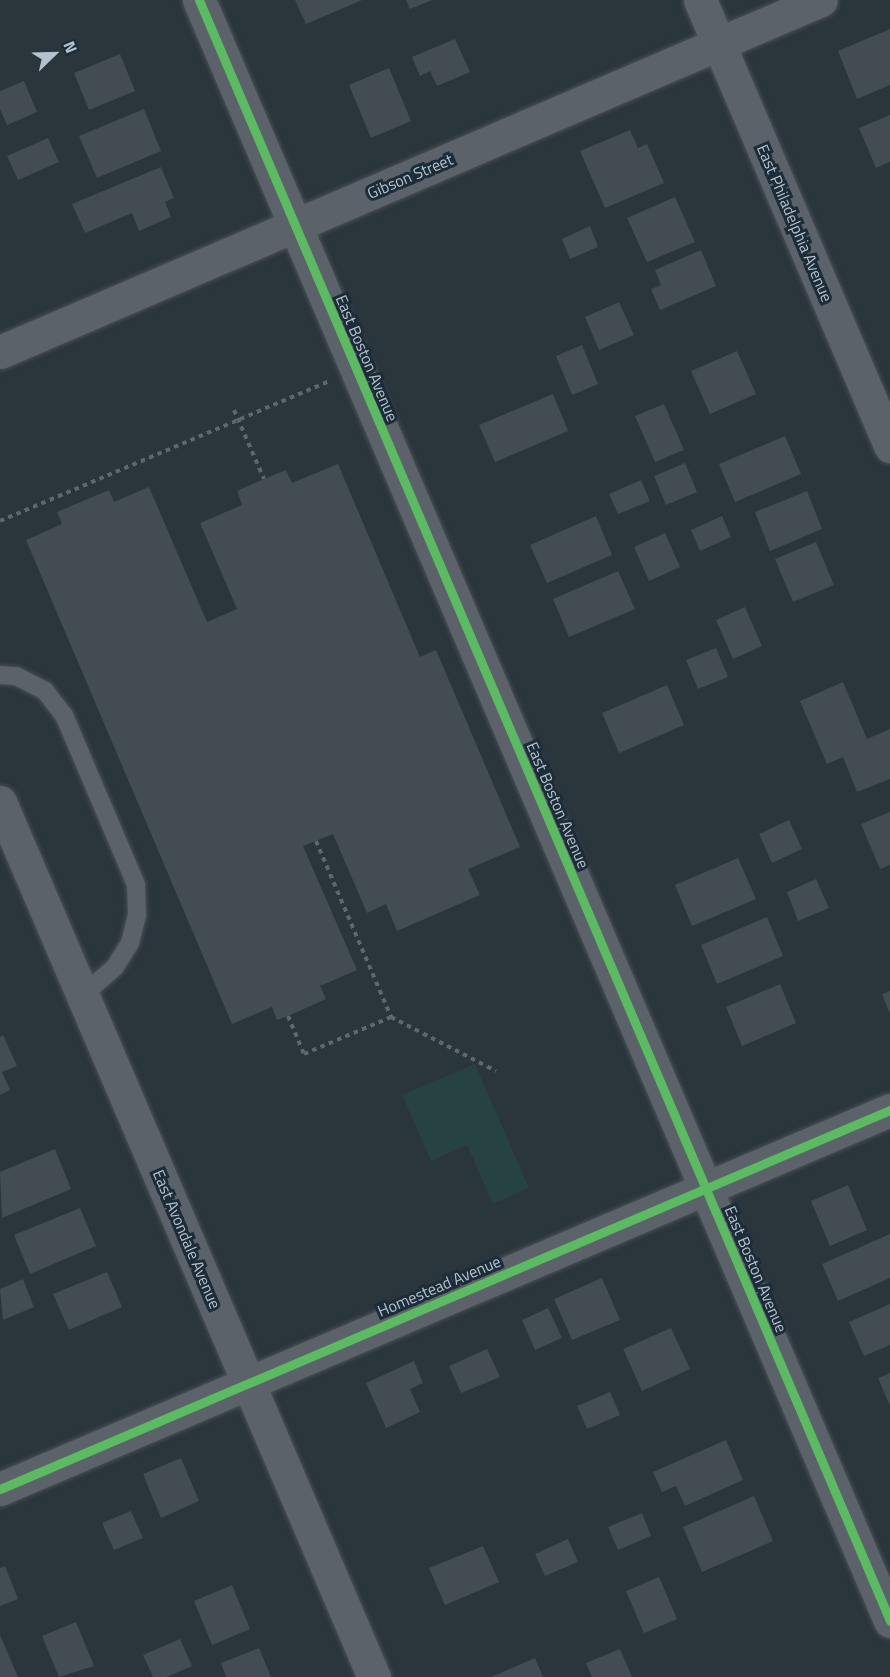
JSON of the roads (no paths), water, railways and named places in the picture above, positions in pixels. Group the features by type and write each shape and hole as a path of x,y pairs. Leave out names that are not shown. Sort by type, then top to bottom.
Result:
{"street":[{"name":"East Boston Avenue","path":"199,0 890,1622"},
{"name":"East Philadelphia Avenue","path":"700,0 890,446"},
{"name":"Gibson Street","path":"0,352 821,0"},
{"name":"East Avondale Avenue","path":"0,802 374,1677"},
{"name":"Homestead Avenue","path":"0,1489 890,1110"}],"lane":[{"path":"0,675 16,676 45,691 64,715 136,885 137,915 130,943 115,967 83,995"}]}
